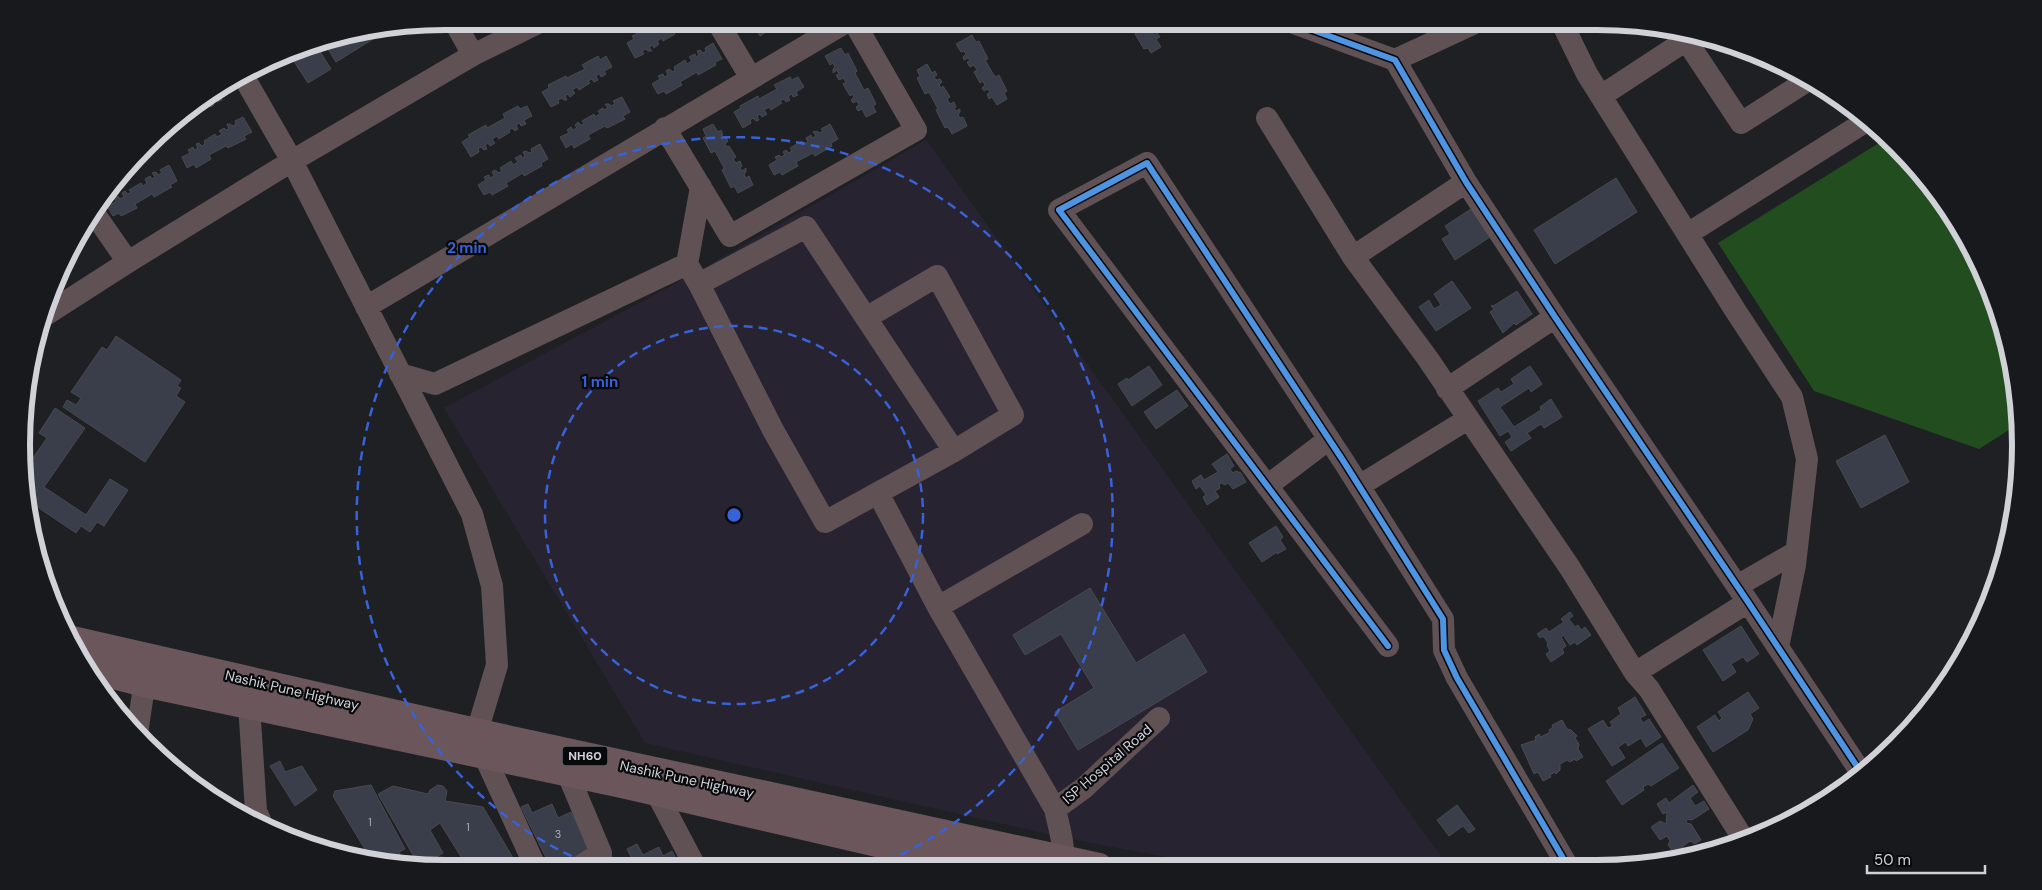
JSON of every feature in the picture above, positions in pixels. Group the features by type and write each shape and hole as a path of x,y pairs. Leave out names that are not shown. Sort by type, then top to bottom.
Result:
{"highway":[{"name":"Nashik Pune Highway","path":"81,644 146,670 248,705 480,743 568,772 912,851 960,860"},
{"name":"Nashik Pune Highway","path":"96,668 146,670 480,743 1036,860 1062,854 1079,860"}],"street":[{"path":"459,30 473,55"},
{"path":"53,310 292,161 473,55 524,30"},
{"path":"722,30 751,78"},
{"path":"366,307 751,78 844,30"},
{"path":"665,128 730,236 916,130 862,30"},
{"path":"1313,30 1395,60 1466,182 1858,768"},
{"path":"1395,60 1460,30"},
{"path":"1565,30 1587,74 1792,397 1807,459 1796,552 1778,647"},
{"path":"1601,96 1687,40"},
{"path":"1690,41 1741,123 1801,85"},
{"path":"246,81 292,161 472,514 492,586 497,665 480,743 532,860"},
{"path":"1267,118 1353,257 1428,359 1570,568 1740,834"},
{"path":"1689,233 1861,125"},
{"path":"1388,646 1059,210 1147,163 1329,439 1442,620 1444,650 1457,678 1564,860"},
{"path":"1353,257 1466,182"},
{"path":"701,187 693,274 773,430 824,522 954,451 1013,415 937,276 866,318"},
{"path":"98,218 128,262"},
{"path":"400,374 435,384 806,227 954,451"},
{"path":"1447,389 1555,317"},
{"path":"1359,486 1468,419"},
{"path":"1267,486 1329,439"},
{"path":"878,493 938,607 1055,809 1062,854"},
{"path":"938,607 1082,524"},
{"path":"1635,672 1743,594 1796,552"},
{"path":"138,724 146,670"},
{"path":"248,705 256,811 258,815"},
{"name":"ISP Hospital Road","path":"1055,809 1084,788 1159,718"},
{"path":"568,772 601,853 590,860"},
{"path":"656,792 692,860"}],"shaded area":[{"path":"926,140 1444,860 1182,860 1061,837 645,743 444,408 693,274"}],"green space":[{"path":"1880,142 1909,171 1926,192 1942,214 1969,261 1990,312 1998,338 2008,391 2011,428 1979,449 1814,391 1718,243"}],"building":[{"path":"644,30 676,30 673,32 675,34 663,41 662,38 657,41 659,44 654,48 653,45 649,47 652,51 646,49 642,51 644,54 635,58 627,43 634,39 632,36"},
{"path":"757,30 769,30 760,36"},
{"path":"1137,30 1154,30 1152,31 1154,35 1157,33 1160,37 1156,39 1161,47 1151,53 1148,48 1144,49 1135,34 1138,32"},
{"path":"972,35 976,42 979,41 988,59 985,60 995,77 999,75 1007,91 1004,93 1007,99 997,105 992,97 989,99 987,94 990,92 988,89 984,91 982,88 985,85 983,81 980,83 974,72 977,70 974,65 970,67 967,62 970,61 968,58 964,60 963,57 966,54 964,51 961,52 956,44"},
{"path":"378,36 336,62 327,47"},
{"path":"713,43 722,59 715,62 716,65 698,75 697,72 680,82 682,85 666,94 664,91 658,94 652,84 660,79 658,76 663,74 664,77 668,75 666,71 669,69 673,72 675,70 674,67 685,60 687,64 692,61 689,57 695,54 696,57 699,55 697,51 700,50 703,53 706,51 705,48"},
{"path":"841,48 845,55 848,53 857,71 855,73 864,90 868,88 876,104 873,106 876,112 866,117 862,109 858,111 856,107 859,105 857,101 853,103 851,100 854,97 852,94 850,96 843,84 846,82 843,78 839,80 836,75 839,74 837,70 833,73 835,67 833,63 830,65 825,56"},
{"path":"319,50 331,69 308,83 293,60"},
{"path":"598,56 600,60 606,56 612,67 604,71 606,74 601,77 600,74 596,76 598,80 594,82 592,79 588,81 590,83 579,90 577,87 572,90 575,93 570,97 568,94 565,96 567,100 561,98 558,100 559,103 551,107 542,92 549,88 548,85 585,69 582,65"},
{"path":"927,64 932,73 935,71 937,75 934,77 936,80 940,79 942,82 939,85 941,88 943,86 950,97 947,99 950,104 954,102 956,111 960,109 958,115 960,118 963,117 967,126 952,134 948,127 945,128 929,92 925,94 917,78 920,76 917,70"},
{"path":"790,77 792,80 798,77 804,87 796,92 798,95 793,97 792,94 788,96 790,100 786,102 784,99 780,101 782,103 771,110 769,107 764,110 767,114 762,117 760,114 757,116 759,120 756,121 753,118 750,120 751,123 743,128 734,112 741,108 740,106 758,96 759,99 777,89 774,85"},
{"path":"220,96 222,100 217,102 215,99"},
{"path":"622,97 630,112 623,116 625,119 607,128 605,126 588,135 590,139 574,148 572,144 566,148 560,137 569,133 567,130 571,127 573,130 577,128 575,125 578,122 581,125 584,124 582,121 594,114 595,117 600,114 598,111 603,108 604,110 608,108 605,104 611,106 615,104 613,101"},
{"path":"212,101 214,105 210,107 208,105"},
{"path":"518,106 520,109 527,106 532,116 524,120 526,124 521,126 520,123 516,125 518,129 515,131 512,128 509,130 510,132 499,139 497,136 492,139 495,143 490,146 488,143 485,145 487,149 484,150 481,147 478,149 479,152 471,157 462,142 470,137 468,135 486,125 487,128 505,118 503,114"},
{"path":"205,107 206,109 194,114"},
{"path":"243,117 252,132 244,136 246,139 228,148 226,146 209,155 211,159 196,168 194,164 187,168 182,157 190,153 188,150 193,147 194,150 198,148 196,144 199,143 202,146 205,144 204,141 215,134 217,137 222,134 219,131 224,128 226,130 229,129 227,124 233,126 236,124 235,121"},
{"path":"713,124 718,132 721,130 723,135 720,136 722,140 726,138 728,141 725,144 727,147 729,146 736,157 733,159 736,163 740,161 742,171 746,168 744,174 746,178 749,176 753,185 738,193 734,186 731,188 722,170 724,168 715,151 711,153 703,138 706,136 703,129"},
{"path":"830,124 838,139 831,143 832,146 815,156 813,153 796,162 798,166 782,175 780,172 774,175 769,165 777,160 775,157 785,155 783,152 786,150 789,153 792,151 790,148 802,141 803,144 808,142 806,138 811,135 812,138 816,136 813,132 817,131 819,133 823,131 821,129"},
{"path":"540,144 548,159 541,163 542,166 524,176 523,173 506,183 508,186 492,195 490,192 484,195 478,185 486,180 484,177 489,175 490,178 494,176 492,172 495,170 499,173 502,171 500,168 511,161 513,165 518,162 515,158 521,155 522,158 525,156 523,152 532,152 531,149"},
{"path":"169,165 177,181 170,185 172,187 154,197 152,194 135,204 137,208 121,216 119,213 113,216 107,206 116,202 114,198 118,196 120,199 124,197 122,193 125,191 128,194 131,192 129,190 141,183 143,186 147,183 145,179 150,176 152,179 155,177 152,173 156,172 158,175 162,173 160,170"},
{"path":"1616,178 1637,212 1555,264 1534,230"},
{"path":"1474,207 1493,235 1455,260 1442,239 1450,234 1445,226"},
{"path":"1452,281 1471,308 1436,331 1419,307 1429,300 1434,309 1441,305 1434,294"},
{"path":"1517,291 1532,314 1516,325 1514,323 1503,333 1490,312 1494,309 1491,306"},
{"path":"116,336 181,380 177,386 181,388 176,396 185,402 145,462 63,407 67,400 76,405 81,398 71,392 102,347 107,350"},
{"path":"1149,366 1162,385 1132,406 1118,384 1127,378 1128,380"},
{"path":"1530,366 1542,384 1531,392 1529,388 1500,407 1514,427 1541,410 1540,407 1551,399 1562,417 1544,428 1541,424 1527,433 1531,438 1511,451 1505,442 1512,437 1508,431 1500,436 1478,401 1498,388 1501,392 1514,384 1511,379"},
{"path":"1177,390 1188,406 1156,429 1144,412"},
{"path":"55,408 85,428 44,487 86,515 110,479 128,490 104,526 97,522 90,532 81,526 76,533 35,505 31,462 47,438 39,433"},
{"path":"1885,435 1909,482 1861,508 1836,461"},
{"path":"1227,454 1234,466 1230,469 1233,473 1236,471 1241,473 1246,482 1233,489 1228,483 1225,485 1221,483 1219,485 1220,488 1215,491 1219,497 1207,505 1203,497 1206,495 1200,486 1196,489 1192,481 1201,475 1204,480 1218,472 1212,464"},
{"path":"1276,526 1283,537 1280,540 1286,549 1277,554 1277,552 1262,562 1249,543"},
{"path":"1090,588 1136,663 1184,634 1207,672 1078,750 1055,712 1094,688 1061,634 1025,655 1013,635"},
{"path":"1570,612 1573,616 1569,619 1575,627 1578,625 1581,630 1585,627 1591,635 1577,645 1575,642 1570,645 1563,635 1561,637 1566,646 1562,649 1564,653 1551,662 1546,654 1550,651 1548,643 1543,636 1540,638 1537,634 1546,628 1549,632 1564,622 1561,619"},
{"path":"1741,626 1759,654 1747,662 1743,657 1731,664 1736,672 1723,681 1703,650"},
{"path":"1748,692 1759,708 1750,714 1753,719 1748,730 1713,752 1697,727 1715,715 1719,721 1722,718 1718,712"},
{"path":"1635,697 1646,715 1640,718 1643,723 1649,719 1661,737 1646,747 1641,738 1628,746 1626,742 1618,747 1625,758 1612,766 1588,729 1603,720 1608,728 1613,726 1610,722 1621,714 1618,708"},
{"path":"1562,720 1567,729 1577,736 1575,738 1579,744 1578,749 1583,757 1576,761 1575,759 1570,762 1567,760 1560,764 1560,770 1556,774 1555,772 1550,775 1551,777 1543,781 1538,772 1534,774 1521,745 1536,740 1535,737 1539,734 1541,737 1550,732 1549,730 1553,727 1552,725"},
{"path":"1662,743 1679,768 1651,786 1648,784 1643,787 1644,790 1622,805 1606,781"},
{"path":"280,761 285,772 302,766 317,790 295,806 270,766"},
{"path":"371,785 405,849 399,852 402,857 365,852 366,851 333,796 335,791"},
{"path":"438,785 443,786 447,791 445,801 483,807 513,858 511,860 463,860 440,823 430,830 443,853 432,860 415,859 378,794 393,786 428,794 430,790"},
{"path":"1693,785 1698,792 1690,798 1695,806 1704,801 1709,809 1692,820 1687,819 1686,823 1691,824 1701,840 1695,844 1690,841 1682,847 1685,850 1674,853 1668,845 1670,841 1667,836 1660,840 1651,827 1660,821 1666,824 1667,812 1663,814 1657,804 1666,798 1669,803"},
{"path":"528,804 532,813 552,804 558,818 571,812 590,849 567,860 547,860 521,807"},
{"path":"1457,805 1475,829 1469,833 1463,826 1449,836 1437,820"},
{"path":"637,844 643,855 659,847 663,856 672,851 677,860 633,860 627,849"},
{"path":"611,855 614,860 603,860"}],"cycle path":[{"path":"1313,30 1395,60 1466,182 1858,768"},
{"path":"1388,646 1059,210 1147,163 1344,462 1443,619 1444,650 1457,678 1564,860"}]}
